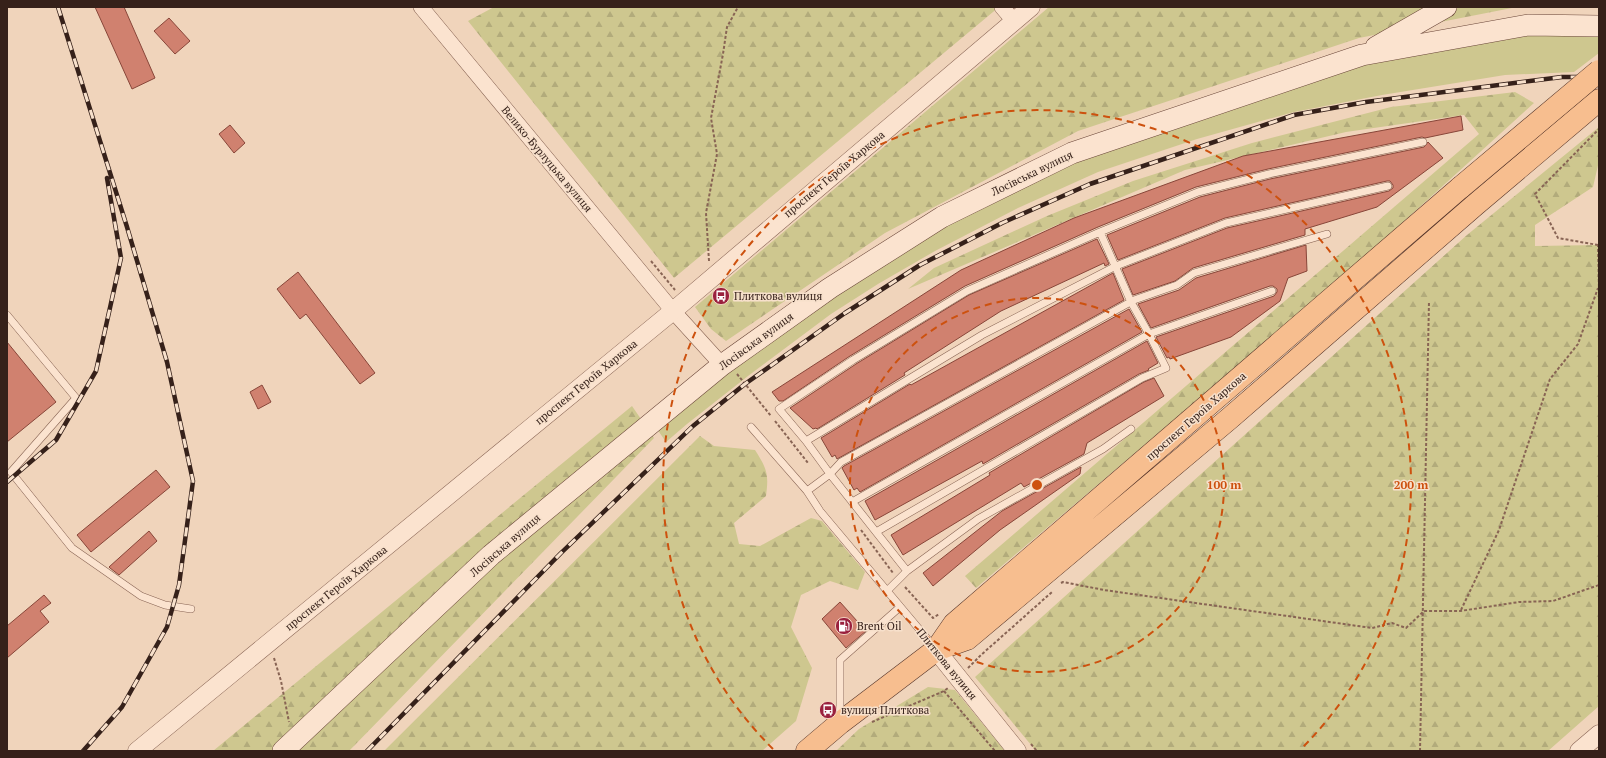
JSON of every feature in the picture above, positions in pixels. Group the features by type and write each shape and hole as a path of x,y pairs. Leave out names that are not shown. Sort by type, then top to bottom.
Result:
{"main road":[{"path":"1362,55 1446,7"},
{"path":"1362,55 1528,26 1599,26"},
{"name":"Лосівська вулиця","path":"288,747 491,555 722,366 830,288 942,217 1072,153 1362,55"},
{"name":"проспект Героїв Харкова","path":"936,650 954,624 1461,187 1599,71"},
{"name":"проспект Героїв Харкова","path":"808,751 840,723 936,650 967,639 1230,418 1475,205 1599,100"}],"street":[{"name":"Велико-Бурлуцька вулиця","path":"421,7 673,311"},
{"path":"1002,7 1014,21"},
{"name":"проспект Героїв Харкова","path":"137,751 673,311 1031,7"},
{"path":"673,311 722,366"},
{"name":"Плиткова вулиця","path":"936,650 1017,751"},
{"path":"1579,751 1599,734"}],"lane":[{"path":"907,571 830,474 806,441 779,409 853,360 967,291 1100,232 1198,192 1269,174 1423,142"},
{"path":"806,441 982,335 1116,266 1226,223 1388,186"},
{"path":"876,532 1142,378 1166,368 1131,302 1100,232"},
{"path":"807,491 830,474 841,462 1131,302 1177,285 1194,272 1327,234"},
{"path":"852,502 1149,334 1272,291"},
{"path":"7,315 76,398 9,473 72,548 141,596 165,605 191,609"},
{"name":"Плиткова вулиця","path":"751,427 807,491 820,511 936,650"},
{"path":"887,591 907,571 978,519 1103,449 1131,428"},
{"path":"840,723 840,660 900,607"}],"path":[{"path":"710,280 706,213 717,154 711,118 724,54 727,27 738,7"},
{"path":"1460,611 1499,530 1550,379 1578,344 1598,289 1598,245 1558,238 1535,194 1599,129"},
{"path":"1420,751 1424,612 1429,301"},
{"path":"746,384 822,480"},
{"path":"871,722 944,691 981,655 1063,582 1104,590 1372,628 1392,623 1406,628 1424,612 1460,611 1519,602 1553,601 1599,585"},
{"path":"270,642 281,681 288,747"},
{"path":"944,691 995,751"}],"green space":[{"path":"494,7 999,7 674,278 468,21"},
{"path":"1049,7 1517,7 1359,38 1078,131 885,233 726,341 711,329 695,307"},
{"path":"1524,31 1599,35 1599,53 1574,72 1505,75 1382,95 1294,112 1197,139 1098,172 1018,208 935,251 878,284 831,314 748,376 666,442 657,429 710,381 871,265 1045,170 1327,70"},
{"path":"1515,92 1534,103 1346,274 976,588 965,576 1479,134 1464,115 1346,132 1185,170 908,289 934,268 1047,216 1133,181 1252,143 1391,107"},
{"path":"1599,127 1599,161 1593,187 1535,225 1535,246 1599,244 1599,706 1548,751 1036,751 975,677 1467,235"},
{"path":"632,406 654,438 349,751 213,751"},
{"path":"700,436 714,446 755,450 765,467 767,477 766,496 734,523 739,544 760,546 811,518 822,521 865,572 858,590 830,581 801,595 791,627 812,668 796,721 762,751 384,751"},
{"path":"928,687 955,690 1005,751 836,751 859,729"}],"building":[{"path":"95,7 124,7 155,78 132,89"},
{"path":"169,18 190,41 175,54 154,31"},
{"path":"1461,116 1463,130 1268,169 1196,187 1098,227 965,286 850,356 783,401 779,401 772,392 961,270 1074,218 1243,156"},
{"path":"230,125 245,143 234,153 219,134"},
{"path":"1428,142 1443,158 1377,207 1305,229 1305,235 1193,268 1175,281 1133,295 1122,269 1227,228 1389,191 1393,188 1393,185 1390,181 1387,181 1225,218 1118,260 1107,235 1200,197 1270,179 1424,147"},
{"path":"1097,239 1109,264 1105,266 1104,263 1001,311 904,373 905,375 817,429 813,429 790,408 856,364 969,295"},
{"path":"1306,245 1307,271 1288,278 1280,301 1231,337 1170,359 1169,357 1167,358 1156,337 1274,296 1277,289 1270,286 1151,328 1138,304 1179,290 1196,278"},
{"path":"298,272 375,373 360,384 306,314 300,319 277,289"},
{"path":"1113,273 1124,300 837,459 835,455 832,457 821,438 910,384 911,385"},
{"path":"1129,309 1142,332 860,492 857,488 854,490 842,468 844,466"},
{"path":"1147,341 1158,363 1148,369 1149,370 1139,374 983,464 982,461 875,520 865,501"},
{"path":"7,342 56,402 7,442"},
{"path":"1154,378 1164,396 1087,443 1084,454 1024,487 1021,483 903,555 891,535 990,475 989,473 1144,382"},
{"path":"262,385 271,402 258,409 250,392"},
{"path":"1081,467 1080,474 1000,530 933,586 923,573 1002,511"},
{"path":"156,470 170,487 91,552 77,535"},
{"path":"149,531 157,541 119,575 109,567"},
{"path":"44,595 51,603 40,611 49,622 7,658 7,626"},
{"name":"Brent Oil","path":"840,602 866,631 846,648 822,619"}],"railway":[{"path":"58,7 127,227 167,362 193,481 179,585 167,627 122,707 83,751"},
{"path":"367,751 561,553 693,426 745,384 845,313 920,265 1002,223 1090,184 1294,115 1366,102 1562,77 1599,77"},
{"path":"7,482 56,440 96,371 121,258 107,178"}],"place":[{"name":"Плиткова вулиця","path":"721,296"},
{"name":"Brent Oil","path":"844,626"},
{"name":"вулиця Плиткова","path":"828,710"}]}
